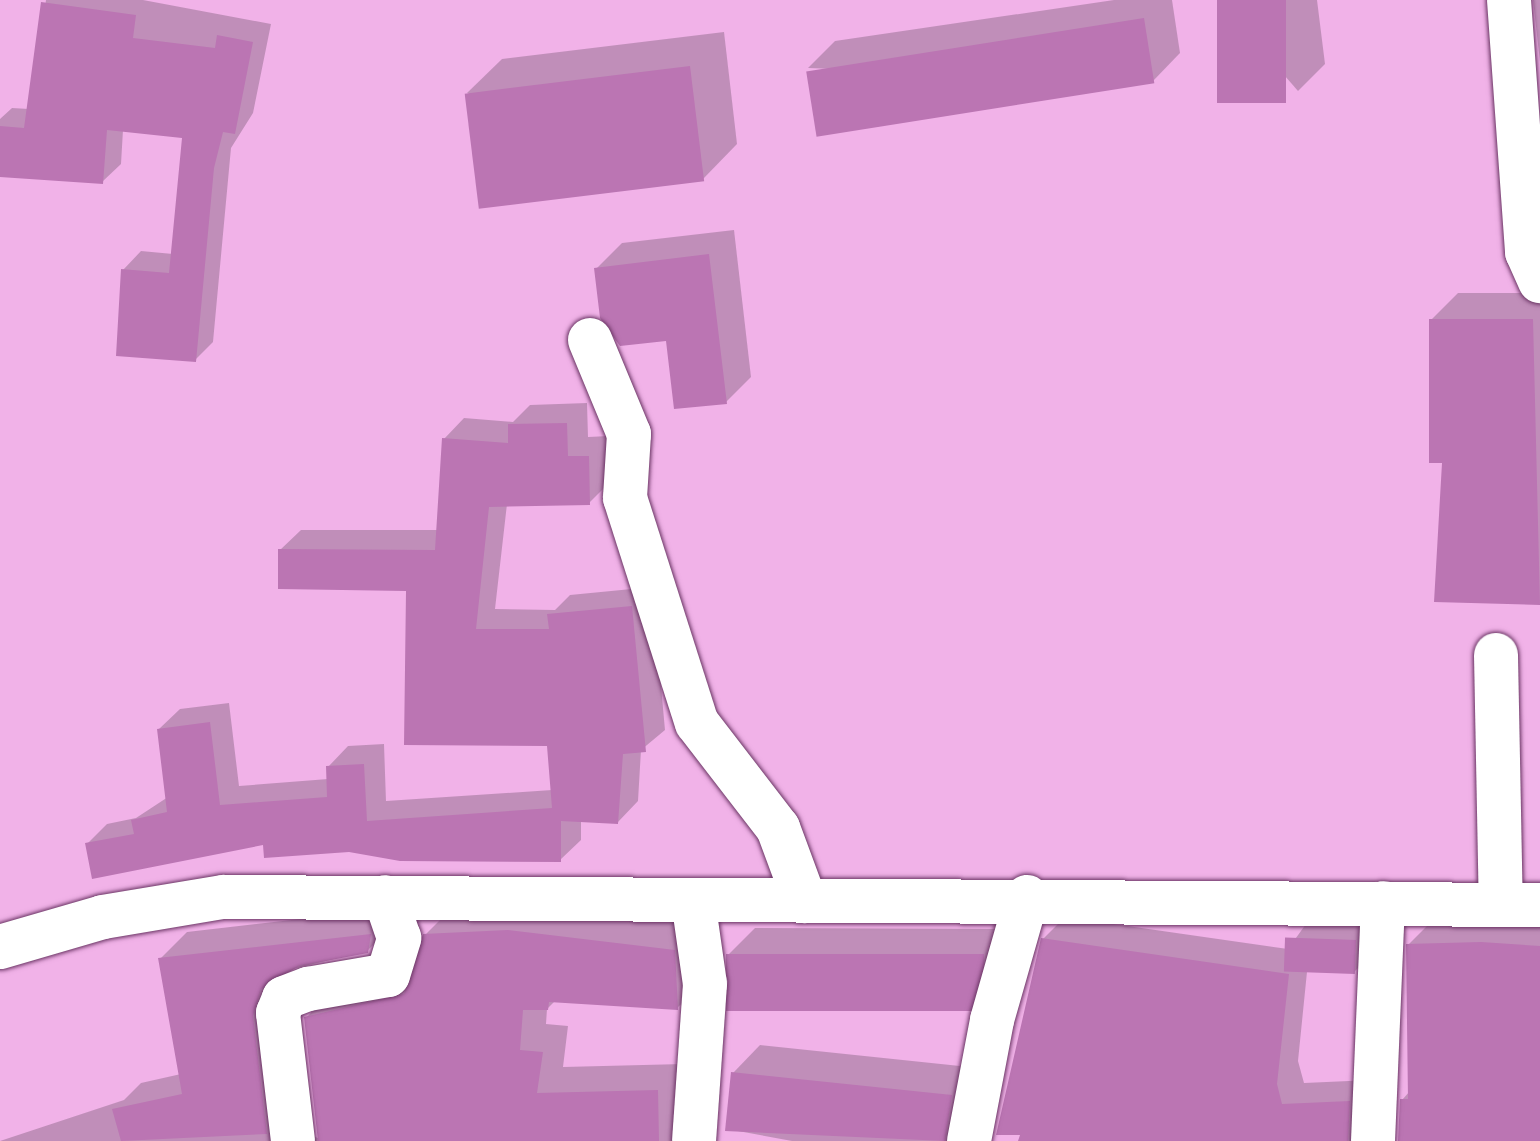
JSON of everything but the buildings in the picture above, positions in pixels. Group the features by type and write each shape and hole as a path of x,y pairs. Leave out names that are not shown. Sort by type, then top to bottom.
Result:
{"street":[{"path":"1509,0 1527,252 1540,281"},
{"path":"590,340 629,434 625,498 697,723 778,828 805,901"},
{"path":"0,947 103,917 223,897 805,901 1027,897 1520,905 1496,655"},
{"path":"293,1141 278,1013 284,998 308,989 388,975 399,938 385,897"},
{"path":"969,1141 992,1020 1027,897"},
{"path":"693,900 705,984 694,1141"},
{"path":"1373,1141 1383,903"}]}
